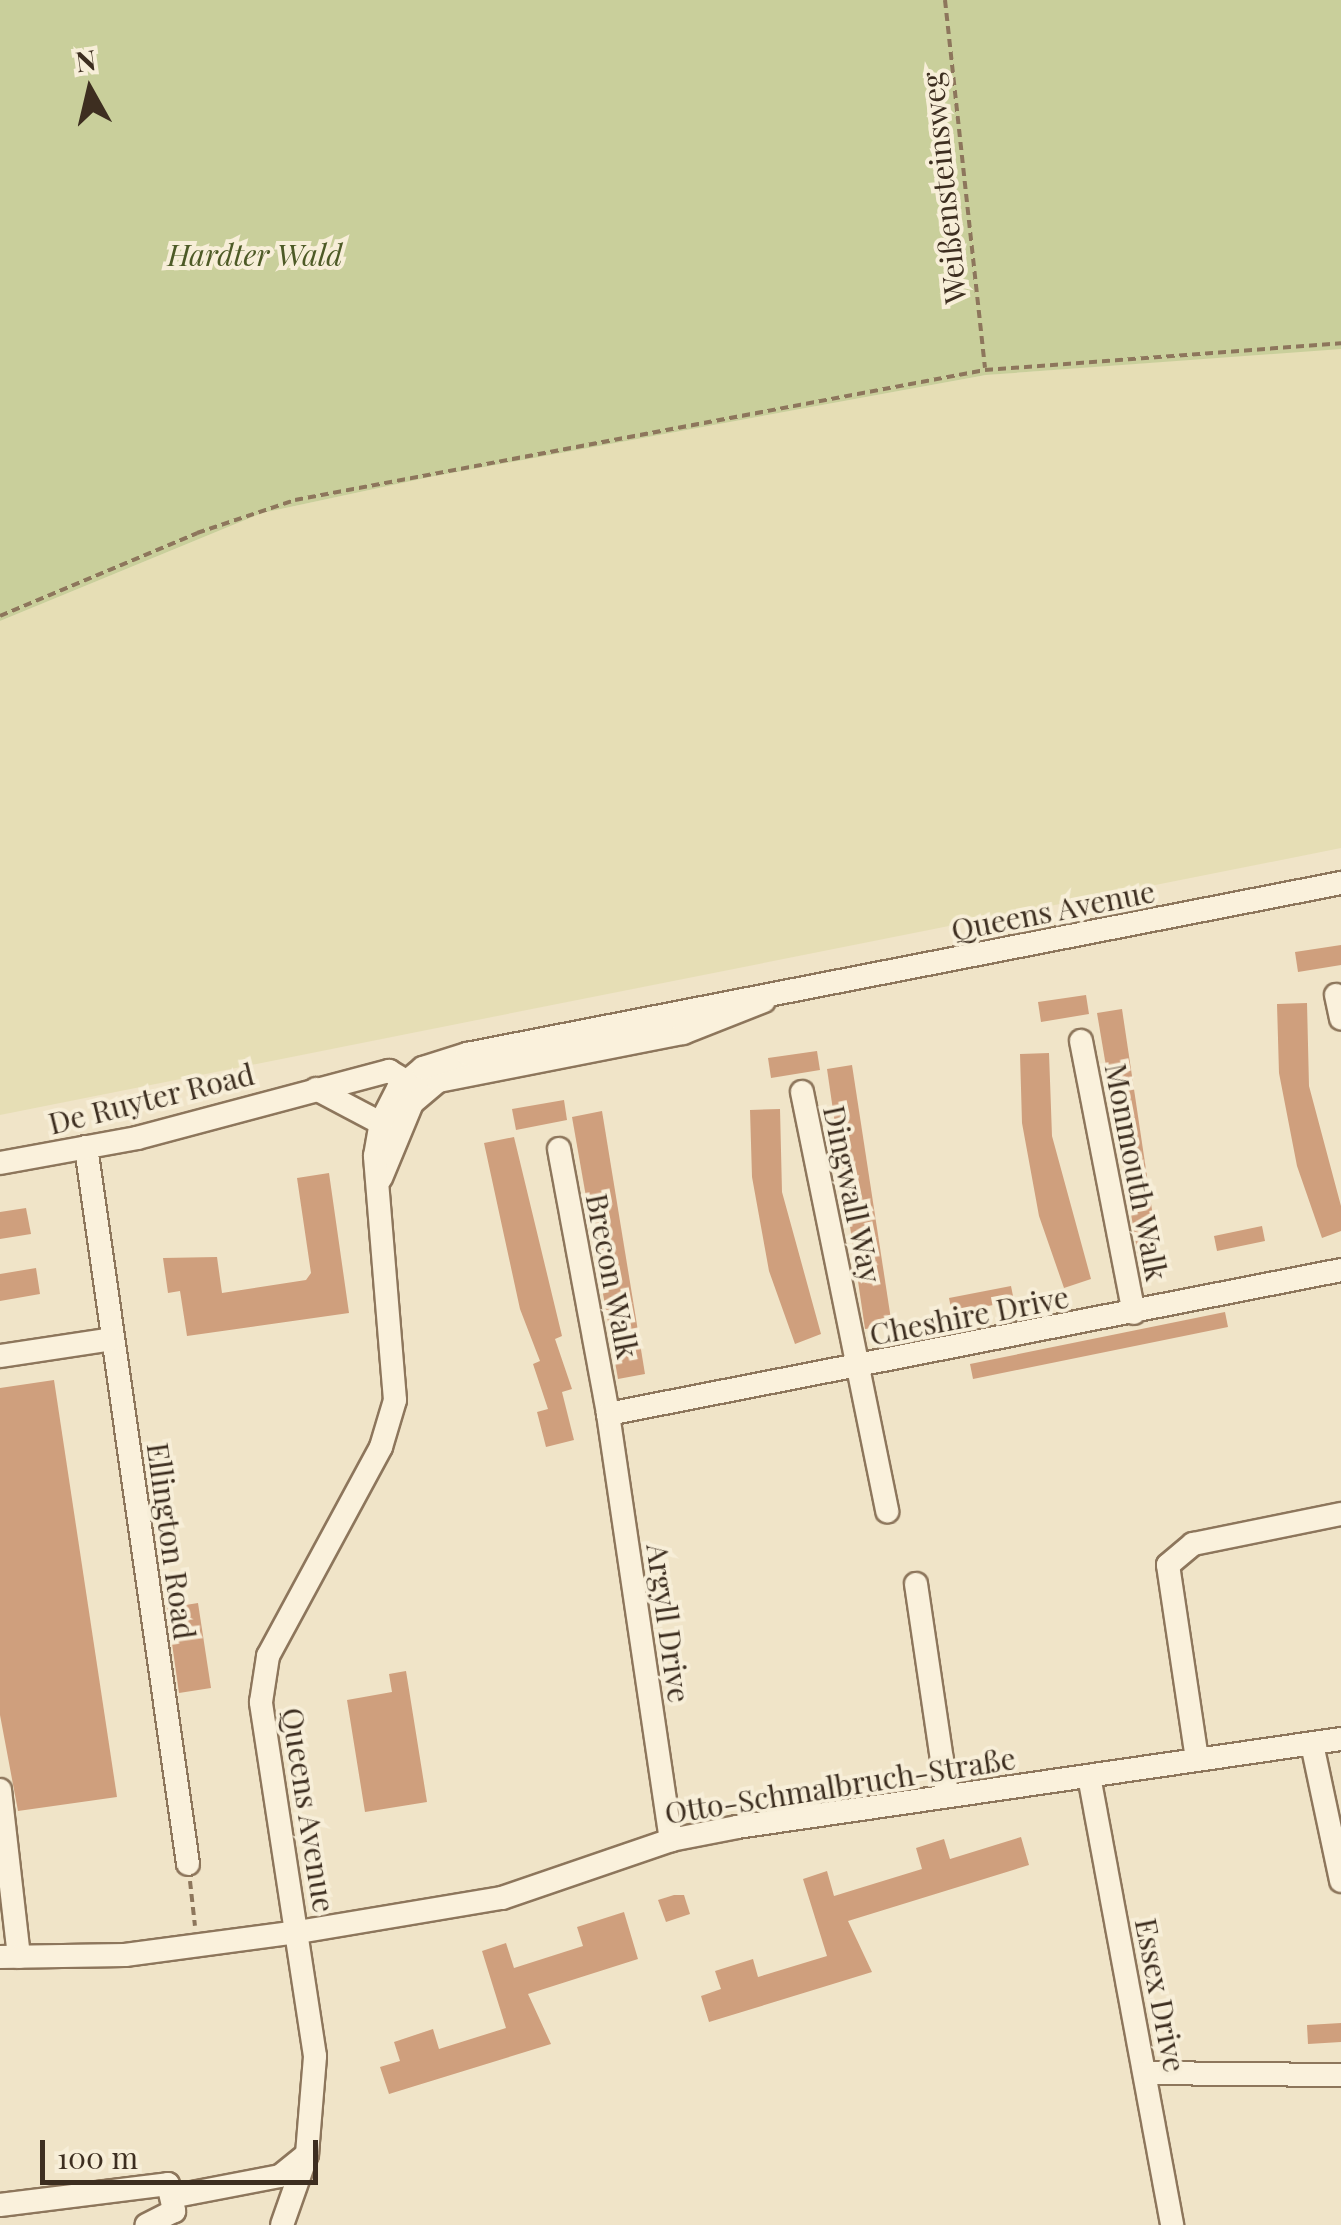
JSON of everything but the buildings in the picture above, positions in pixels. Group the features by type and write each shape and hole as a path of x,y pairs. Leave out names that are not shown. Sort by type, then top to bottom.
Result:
{"lane":[{"name":"Queens Avenue","path":"282,2225 307,2154 315,2056 260,1702 268,1656 381,1447 395,1400 377,1191 390,1127 415,1086 708,1026 776,995 1341,883"},
{"name":"Monmouth Walk","path":"1082,1042 1134,1314"},
{"name":"De Ruyter Road","path":"0,1164 86,1147 389,1071 415,1086"},
{"path":"316,1089 390,1127"},
{"name":"Dingwall Way","path":"802,1092 888,1512"},
{"name":"Ellington Road","path":"86,1147 188,1864"},
{"name":"Brecon Walk","path":"559,1149 608,1414"},
{"name":"Cheshire Drive","path":"608,1414 1134,1314 1341,1270"},
{"path":"0,1356 112,1339"},
{"name":"Argyll Drive","path":"608,1414 671,1840"},
{"path":"1197,1759 1168,1565 1193,1544 1341,1514"},
{"path":"916,1584 947,1794"},
{"name":"Otto-Schmalbruch-Straße","path":"9,1957 198,1946 298,1932 502,1898 671,1840 947,1794 1341,1739"},
{"path":"1312,1744 1341,1881"},
{"name":"Essex Drive","path":"1089,1776 1172,2225"},
{"path":"0,1790 9,1957"},
{"path":"1145,2073 1341,2076"},
{"path":"0,2205 158,2182 176,2196 280,2176 307,2154"},
{"path":"146,2225 174,2211 176,2196"}],"path":[{"name":"Weißensteinsweg","path":"945,0 985,370"},
{"path":"0,616 197,532 295,500 985,370 1341,343"},
{"path":"188,1864 198,1946"}],"shaded area":[{"path":"1341,348 1341,848 0,1115 0,621 262,513 430,477 986,375"}],"green space":[{"name":"Hardter Wald","path":"0,0 1341,0 1341,349 986,375 430,477 262,513 0,621"}]}
